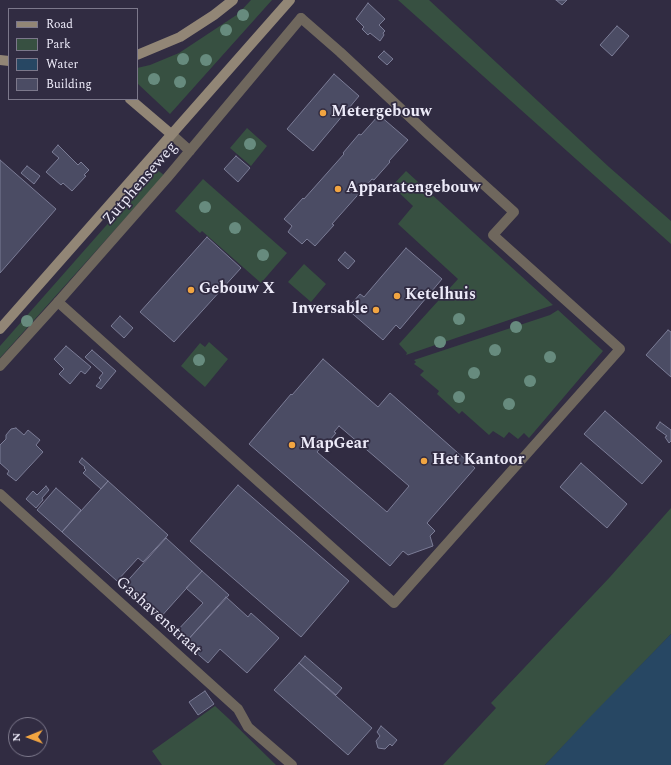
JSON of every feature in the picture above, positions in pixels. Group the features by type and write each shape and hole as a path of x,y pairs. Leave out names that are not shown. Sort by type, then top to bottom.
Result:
{"street":[{"path":"138,55 155,49 180,37 214,15 233,0"},
{"name":"Zutphenseweg","path":"0,329 290,0"},
{"name":"Zutphenseweg","path":"0,366 167,178 301,18 514,212 493,235 620,349 394,603 58,302"},
{"path":"131,100 190,151"},
{"name":"Gashavenstraat","path":"0,494 238,709 248,727 292,765"}],"green space":[{"path":"251,0 272,0 170,114 138,84 138,68 150,65 179,53 238,14"},
{"path":"398,0 429,0 609,167 671,221 671,244"},
{"path":"247,128 267,146 251,166 230,148"},
{"path":"156,169 164,175 0,358 0,346"},
{"path":"406,171 553,305 406,355 407,353 399,344 458,279 398,224 413,206 392,186"},
{"path":"203,179 287,253 261,283 202,231 200,233 175,211"},
{"path":"304,264 326,284 311,302 288,282"},
{"path":"558,310 603,351 529,438 524,433 518,439 509,432 504,438 493,431 489,435 462,411 459,414 437,394 439,391 420,375 424,371 414,364 416,362 414,360 550,315"},
{"path":"209,342 228,359 205,387 181,366 200,343 205,347"},
{"path":"671,508 671,634 545,765 443,765 496,708 491,703 610,577"},
{"path":"215,706 276,765 162,765 152,751"}],"water":[{"path":"671,634 671,765 545,765 590,717"}],"building":[{"path":"556,0 567,0 562,5"},
{"path":"368,3 385,19 379,25 385,31 380,41 370,33 368,35 362,29 364,27 356,19"},
{"path":"617,26 629,36 612,56 600,45"},
{"path":"384,51 393,59 387,65 378,57"},
{"name":"Metergebouw","path":"334,74 359,96 313,151 287,129"},
{"name":"Apparatengebouw","path":"379,115 408,140 374,180 372,179 332,224 334,225 315,246 307,239 302,244 288,232 292,226 284,219 344,154 343,153 359,134 361,135"},
{"path":"58,145 78,165 81,162 89,170 84,175 86,176 72,191 63,183 61,185 46,172 59,158 52,152"},
{"path":"236,156 250,168 238,182 224,169"},
{"path":"0,160 56,209 0,273"},
{"path":"27,166 40,176 34,184 21,173"},
{"name":"Gebouw X","path":"207,237 241,268 174,342 140,312"},
{"name":"Ketelhuis","path":"406,248 442,279 400,329 396,325 383,340 347,309 360,294 364,297"},
{"path":"345,252 355,261 348,269 338,260"},
{"path":"120,316 133,328 124,338 111,326"},
{"path":"668,330 671,332 671,377 646,355"},
{"path":"66,346 91,367 85,374 81,371 70,384 59,374 64,369 54,359"},
{"path":"92,350 116,371 101,389 96,386 101,380 99,378 103,373 85,357"},
{"name":"Het Kantoor","path":"323,359 378,407 390,393 475,468 427,523 435,531 430,536 433,546 408,555 403,551 390,566 249,444 291,394 292,395","holes":["339,426 409,486 387,512 317,452 322,446 324,447 336,433 334,432"]},
{"path":"605,411 662,461 642,484 584,434"},
{"path":"660,422 671,430 671,441 669,443 665,437 667,436 656,428"},
{"path":"16,428 24,435 28,430 40,440 36,445 43,452 16,481 7,474 9,471 0,463 0,445 6,439 6,435 11,429"},
{"path":"82,458 108,481 101,489 83,473 86,470 84,468 85,467 79,462"},
{"path":"581,463 627,504 607,528 560,487"},
{"path":"108,481 168,535 143,562 138,558 117,581 62,532"},
{"path":"238,485 349,581 301,637 190,541"},
{"path":"46,486 49,490 36,508 26,499 33,491 37,495"},
{"path":"56,488 81,510 62,532 37,510"},
{"path":"166,538 202,571 159,619 122,587"},
{"path":"202,571 229,595 185,643 175,633 203,603 186,588"},
{"path":"226,597 248,617 251,613 279,638 247,673 220,649 208,663 185,643"},
{"path":"305,656 342,688 336,695 299,663"},
{"path":"299,663 372,728 348,755 274,690"},
{"path":"205,691 214,704 198,715 189,702"},
{"path":"381,726 397,740 392,746 390,744 385,749 378,748 376,741 380,736 377,732"}],"place":[{"name":"Metergebouw","path":"323,113"},
{"name":"Apparatengebouw","path":"338,189"},
{"name":"Gebouw X","path":"191,290"},
{"name":"Ketelhuis","path":"397,296"},
{"name":"Inversable","path":"376,310"},
{"name":"MapGear","path":"292,445"},
{"name":"Het Kantoor","path":"424,461"}]}
